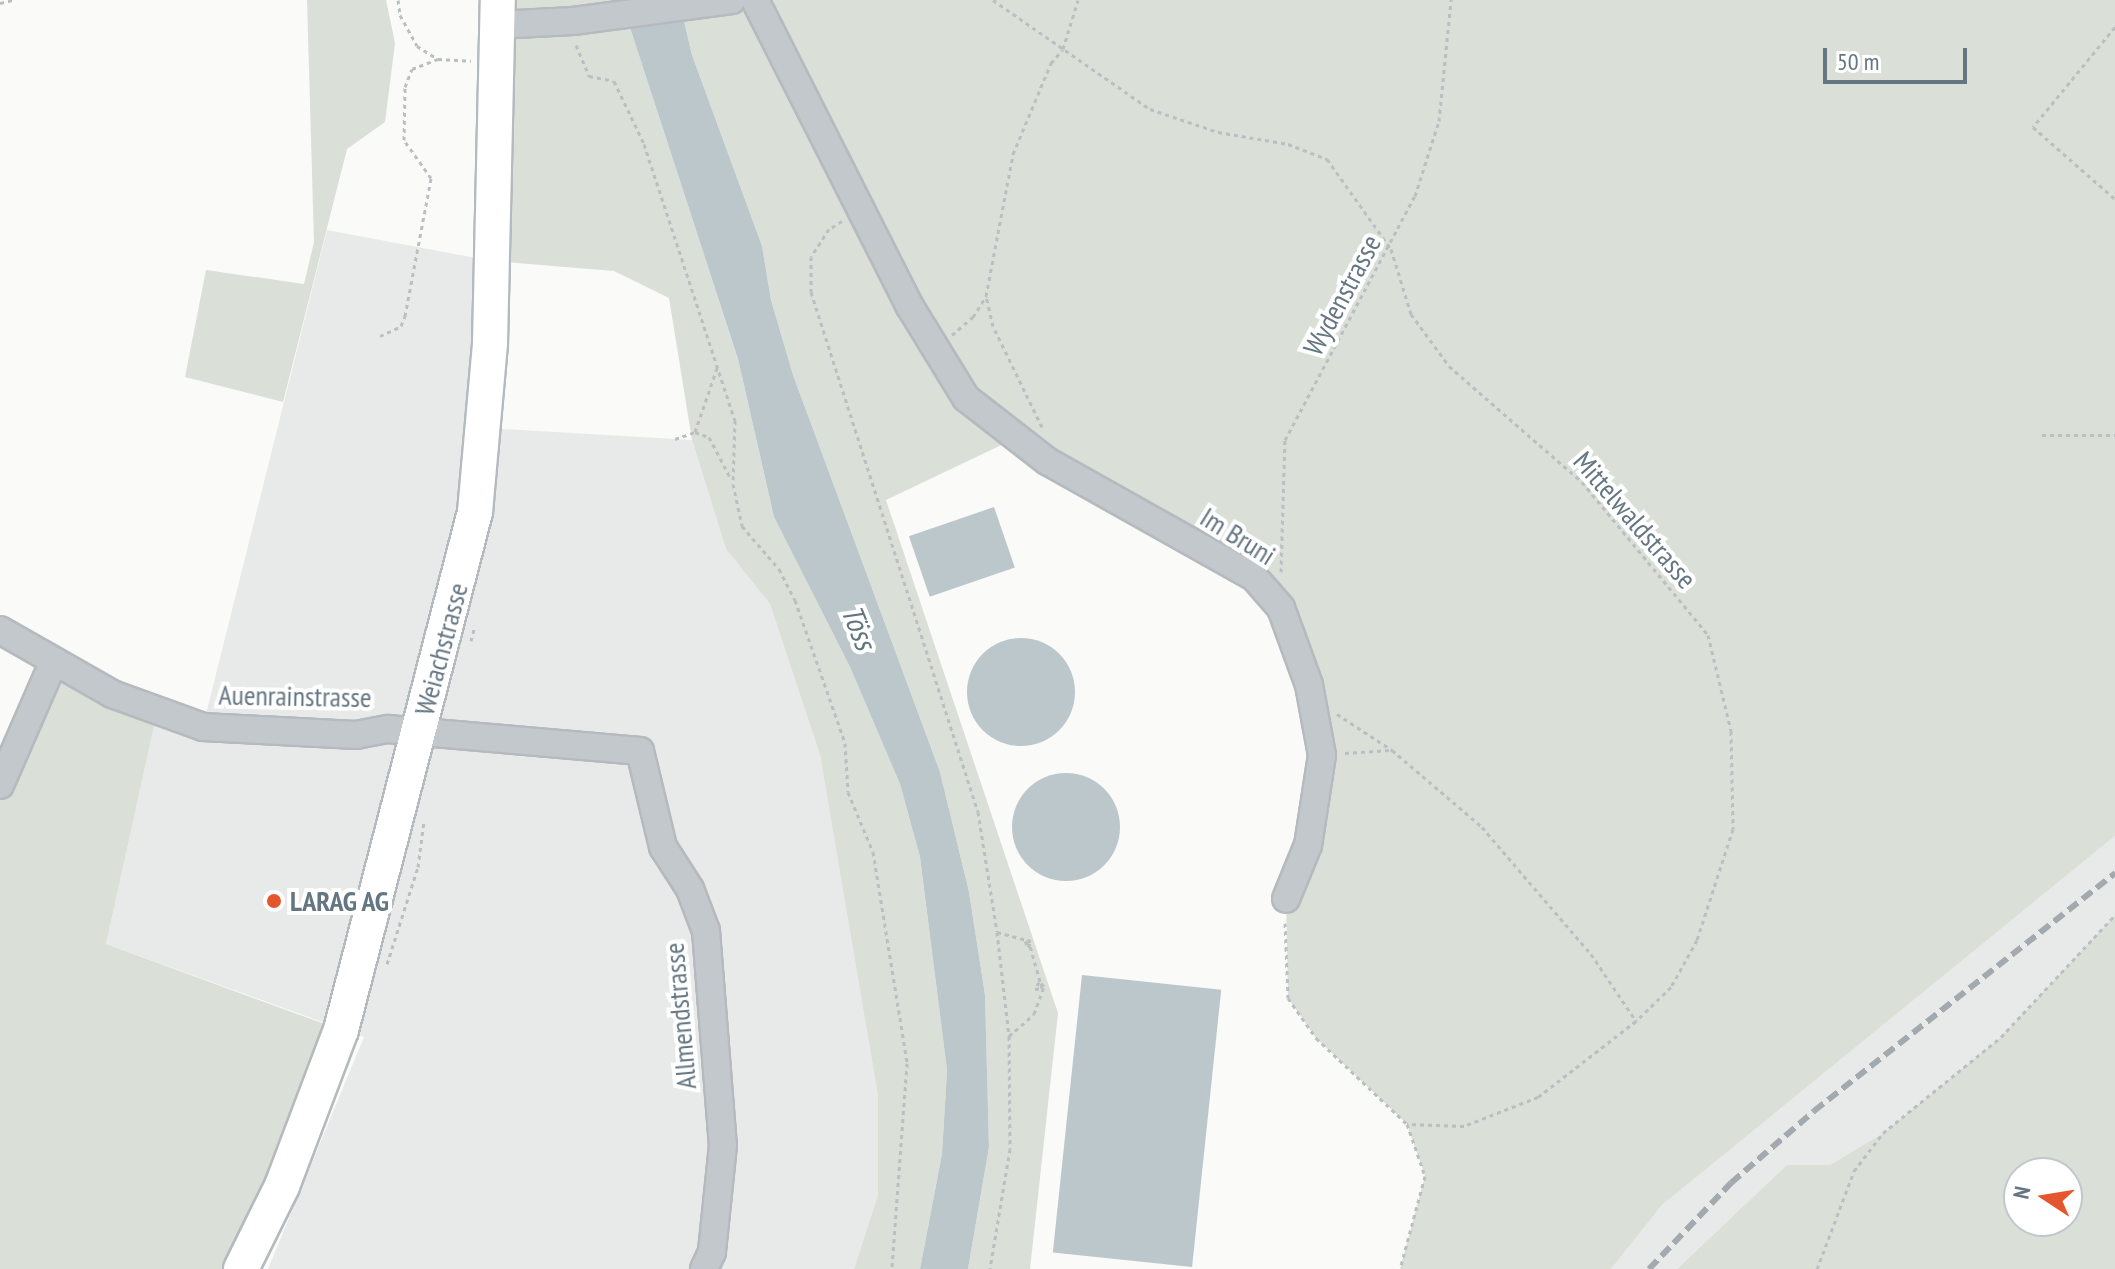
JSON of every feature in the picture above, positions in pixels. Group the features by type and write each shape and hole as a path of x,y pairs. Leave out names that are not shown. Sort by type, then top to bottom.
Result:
{"main road":[{"name":"Weiachstrasse","path":"241,1269 282,1186 341,1030 472,525 486,428 497,12"}],"street":[{"name":"Im Bruni","path":"755,0 932,349 966,398 1047,461 1254,577 1281,608 1309,685 1322,755 1308,845 1286,899"},
{"path":"497,12 576,21 728,1"},
{"name":"Auenrainstrasse","path":"0,630 112,694 203,727 274,733 419,731"},
{"path":"0,785 54,661"},
{"name":"Allmendstrasse","path":"419,731 640,751 663,847 690,889 706,931 723,1145 712,1252 704,1269"}],"path":[{"path":"0,3 13,0"},
{"path":"398,0 400,15 417,46 438,59"},
{"name":"Mittelwaldstrasse","path":"993,0 1150,109 1218,132 1288,144 1327,159 1391,249 1411,314 1449,366 1582,482 1708,635 1731,731 1733,829 1697,940 1671,987 1636,1021 1538,1097 1502,1114 1464,1126 1407,1124"},
{"path":"932,349 973,317 986,296 1013,154 1051,63 1063,49 1078,0"},
{"name":"Wydenstrasse","path":"1281,608 1285,440 1391,249 1415,196 1439,121 1451,0"},
{"path":"576,21 585,71 614,81 635,122 735,420 733,484 742,526 779,569 795,600 845,743 848,792 873,852 907,1063 892,1269"},
{"path":"2115,27 2033,127 2115,199"},
{"path":"380,336 401,326 405,316 431,178 404,140 405,87 412,69 438,59 496,62"},
{"path":"863,210 829,229 811,257 811,292 978,812 1009,1036 1010,1149 990,1269"},
{"path":"986,296 1020,387 1052,440 1047,461"},
{"path":"695,432 717,368"},
{"path":"675,439 695,432 709,437 733,484"},
{"path":"2042,435 2115,435"},
{"path":"1309,685 1331,710 1392,750 1482,827 1591,954 1636,1021"},
{"path":"1322,755 1392,750"},
{"path":"1286,899 1288,998 1316,1038 1407,1124 1425,1176 1400,1269"},
{"path":"1817,1269 1854,1171 1883,1133 2001,1037 2115,915"},
{"path":"997,932 1008,935 1020,938 1031,941 1028,947 1023,943 1028,939 1042,988 1035,989 1039,982 1044,986 1034,1014 1009,1036"}],"shaded area":[{"path":"307,0 386,0 395,43 385,122 347,149 283,402 185,377 206,270 304,284 314,242"},
{"path":"498,0 621,0 738,359 774,517 850,667 900,784 920,857 947,1070 942,1154 920,1269 854,1269 878,1195 878,1096 820,755 770,604 726,549 692,440 669,298 614,271 492,261"},
{"path":"679,0 2115,0 2115,836 1662,1205 1611,1269 1400,1269 1425,1176 1407,1124 1316,1038 1288,998 1286,899 1322,755 1281,608 1014,439 886,500 1058,1013 1030,1269 968,1269 989,1147 985,995 969,892 940,772 793,375 771,300 762,246 692,55"},
{"path":"327,230 492,261 486,428 692,440 726,549 770,604 820,755 878,1096 878,1195 854,1269 268,1269 364,1037 106,944 157,713 203,726"},
{"path":"54,661 157,713 106,944 341,1030 241,1269 0,1269 0,785"},
{"path":"2115,836 2115,915 2001,1037 1883,1133 1830,1165 1787,1165 1677,1269 1611,1269 1662,1205"},
{"path":"2115,915 2115,1269 1677,1269 1787,1165 1830,1165 1883,1133 2001,1037"}],"water":[{"name":"Töss","path":"621,0 679,0 692,55 762,246 771,300 793,375 940,772 969,892 985,995 989,1147 968,1269 920,1269 942,1154 947,1070 920,857 900,784 850,667 774,517 738,359"},
{"path":"994,507 1015,568 930,597 909,536"},
{"path":"1021,638 1042,642 1059,654 1071,671 1075,692 1071,713 1059,730 1042,742 1021,746 1000,742 983,730 971,713 967,692 971,671 983,654 1000,642"},
{"path":"1066,773 1087,777 1104,789 1116,806 1120,827 1116,848 1104,865 1087,877 1066,881 1045,877 1028,865 1016,848 1012,827 1016,806 1028,789 1045,777"},
{"path":"1082,975 1221,990 1192,1267 1053,1252"}],"railway":[{"path":"1649,1269 1731,1183 1814,1111 2115,873"}],"place":[{"name":"LARAG AG","path":"274,901"}]}
